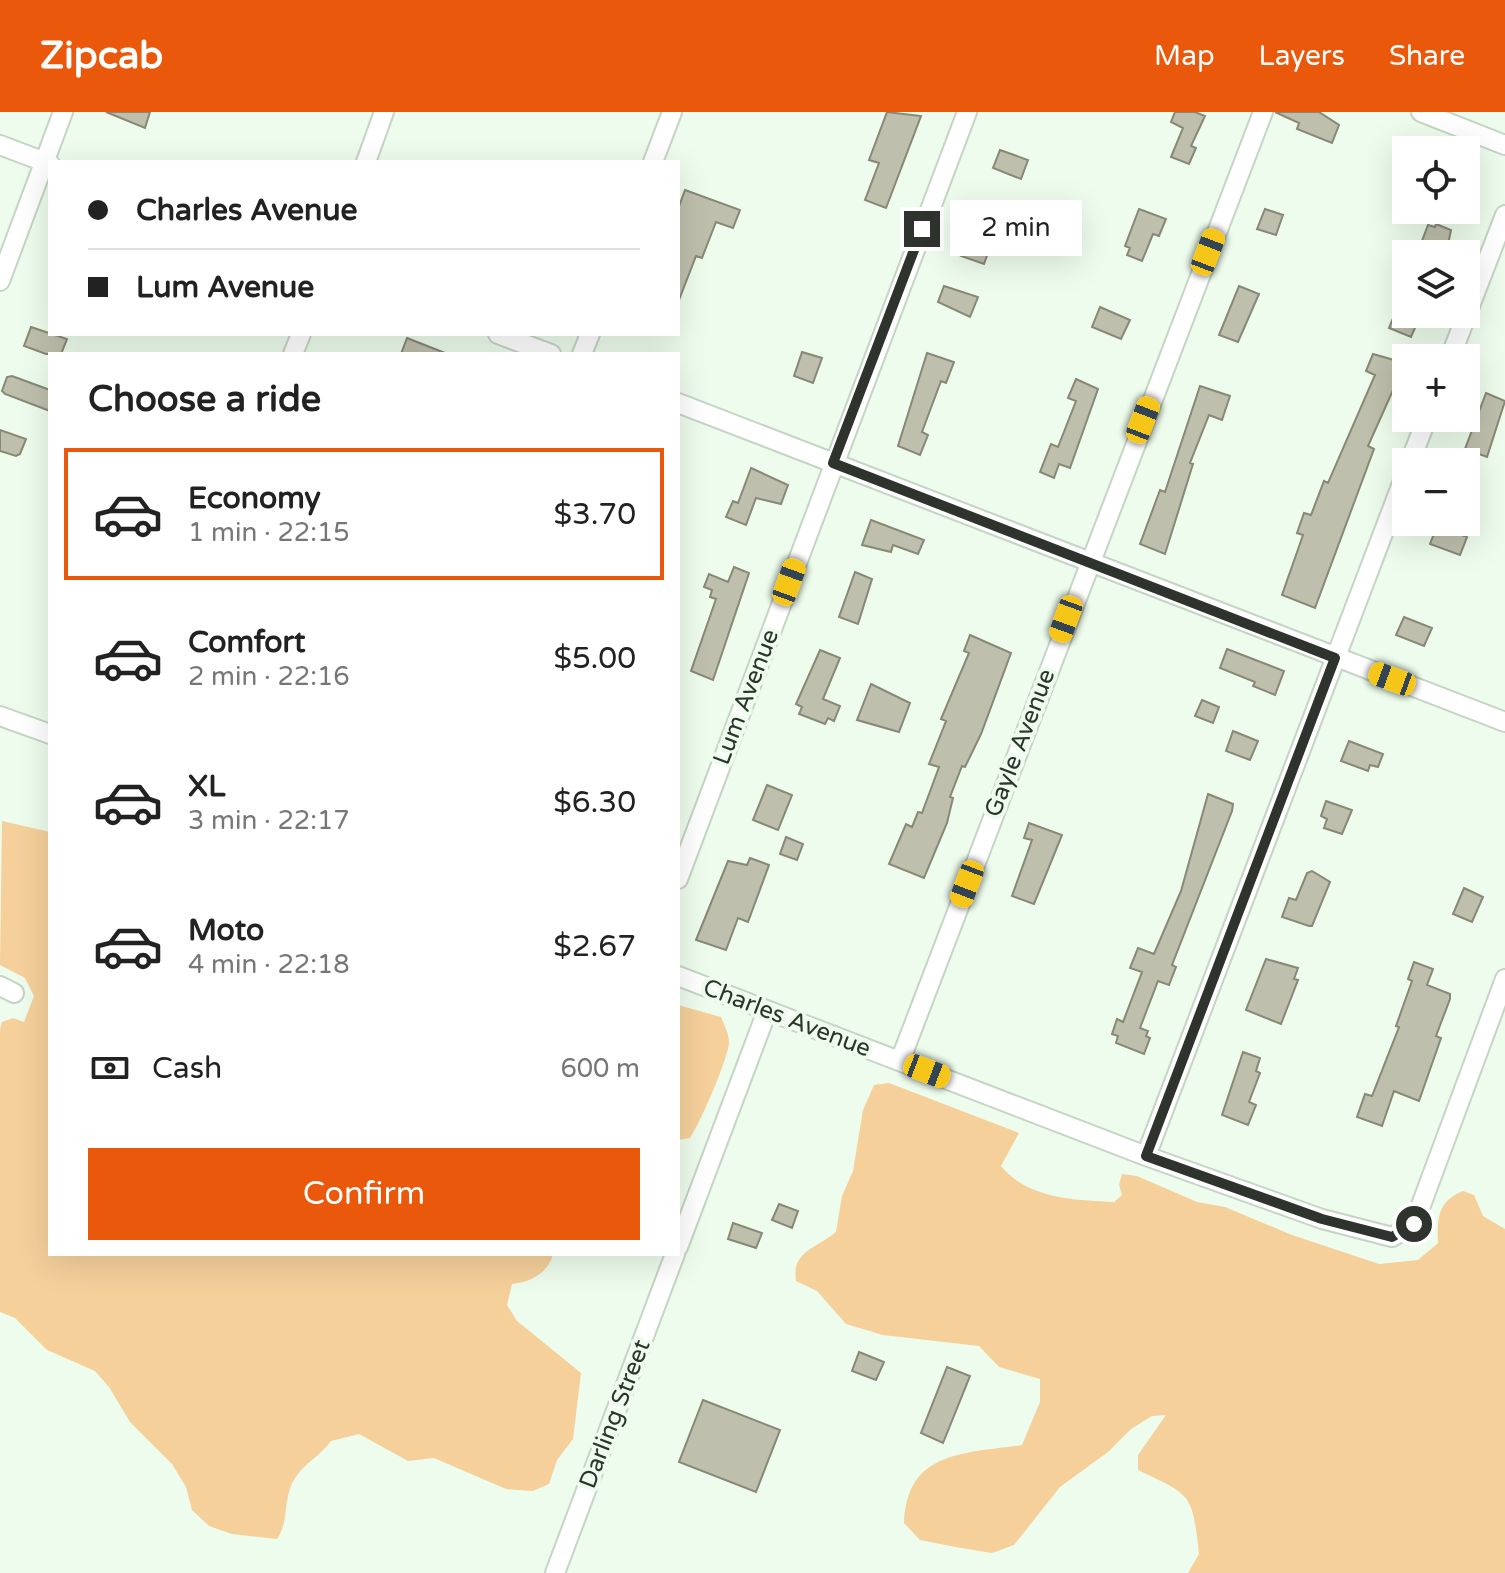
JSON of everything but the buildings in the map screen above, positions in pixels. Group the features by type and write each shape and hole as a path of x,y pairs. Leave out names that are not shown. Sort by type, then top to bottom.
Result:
{"street":[{"path":"0,281 47,163 63,112"},
{"path":"367,160 384,112"},
{"path":"654,160 672,112"},
{"name":"Lum Avenue","path":"680,874 967,112"},
{"name":"Gayle Avenue","path":"900,1061 1089,560 1263,112"},
{"path":"1421,112 1505,145"},
{"path":"0,145 47,163"},
{"path":"1455,344 1505,215"},
{"path":"503,336 546,352"},
{"path":"680,404 1505,722"},
{"path":"1146,1156 1392,509"},
{"path":"0,716 48,733"},
{"name":"Charles Avenue","path":"680,977 1146,1156 1322,1219 1392,1237 1414,1224 1505,979"},
{"path":"680,1242 767,1011"},
{"name":"Darling Street","path":"555,1573 674,1256"}],"shaded area":[{"path":"2,821 48,832 48,1256 552,1256 547,1267 537,1276 512,1284 507,1305 517,1321 581,1373 573,1439 557,1460 549,1484 533,1491 506,1489 434,1458 408,1461 359,1434 331,1441 295,1478 277,1539 232,1534 209,1526 192,1510 186,1487 172,1464 130,1422 109,1387 95,1371 47,1350 15,1318 0,1312 0,1029 2,1022 13,1018 24,1022 34,996 25,978 0,965"},
{"path":"680,1006 721,1017 729,1042 719,1076 690,1138 680,1140"},
{"path":"889,1083 1019,1133 1001,1166 1012,1177 1038,1191 1053,1196 1114,1202 1122,1195 1119,1185 1122,1174 1137,1176 1197,1202 1225,1207 1292,1235 1379,1264 1418,1260 1438,1243 1439,1218 1448,1200 1463,1191 1474,1195 1483,1216 1505,1229 1505,1573 1188,1573 1199,1554 1191,1507 1186,1498 1169,1485 1138,1470 1138,1455 1166,1415 1152,1416 1131,1429 1108,1452 1060,1487 1014,1545 992,1553 920,1540 904,1523 908,1499 916,1481 928,1469 960,1454 1022,1445 1040,1402 1040,1379 999,1367 979,1346 883,1335 846,1324 817,1291 796,1281 797,1263 801,1257 836,1232 842,1196 853,1171 863,1110 874,1085"}],"route":[{"path":"922,229 833,463 1335,658 1146,1156 1322,1219 1392,1237 1414,1224"}]}
